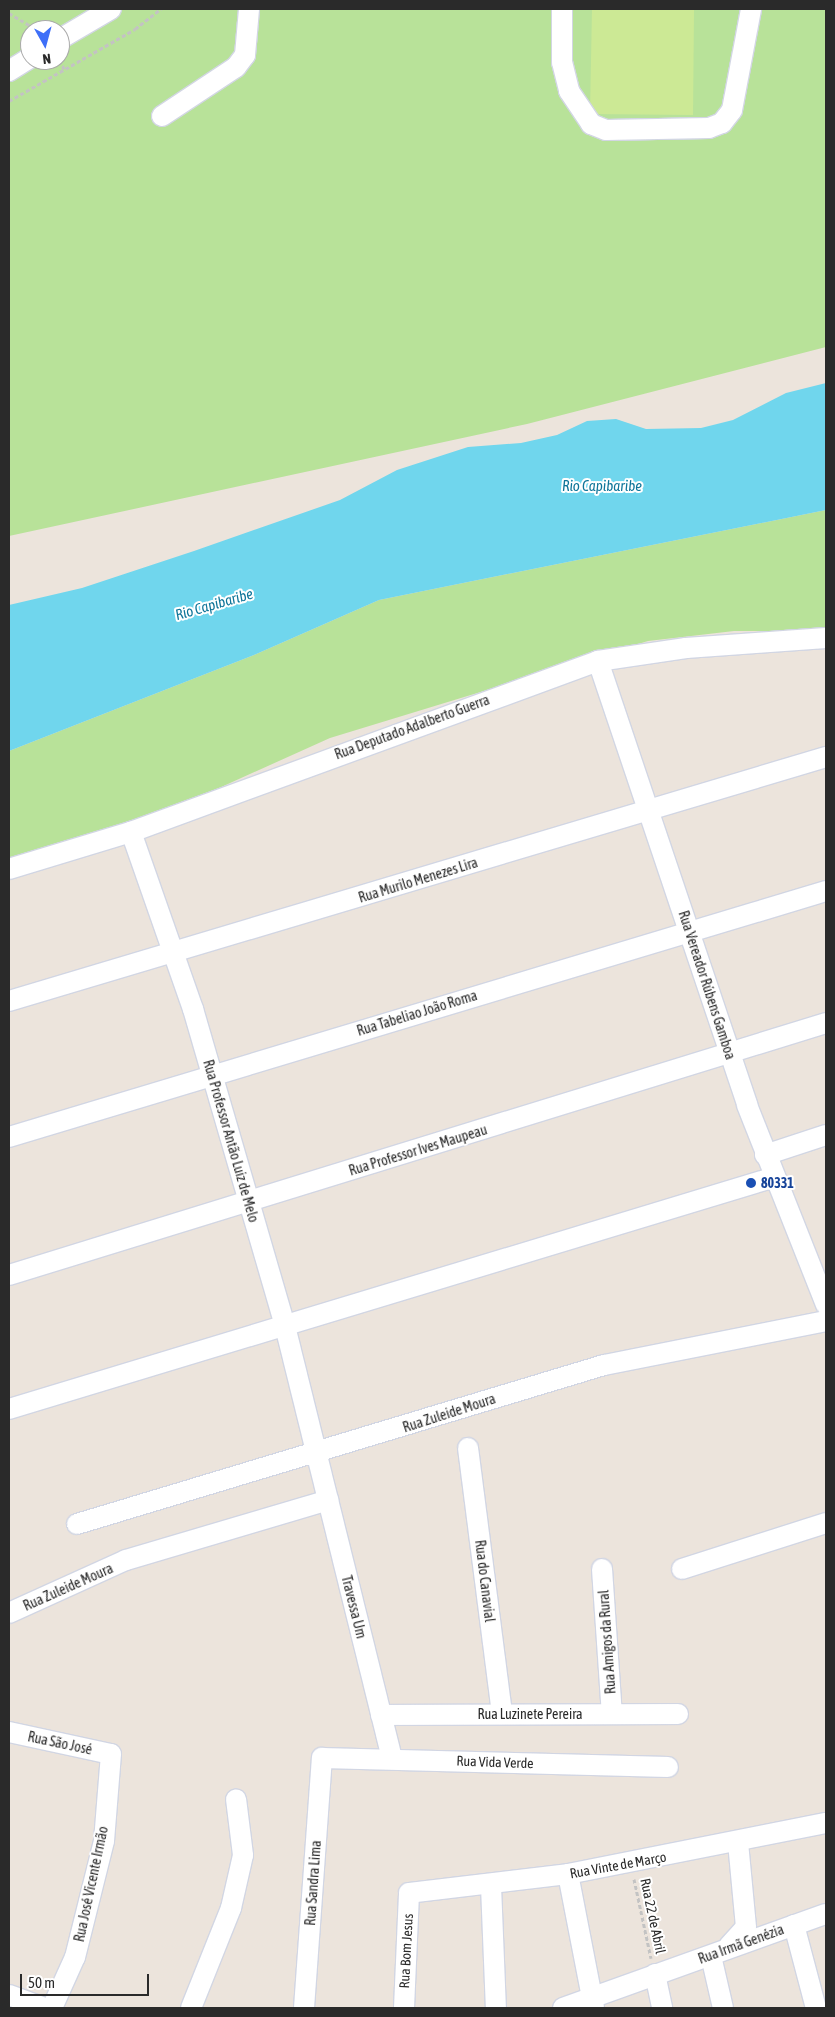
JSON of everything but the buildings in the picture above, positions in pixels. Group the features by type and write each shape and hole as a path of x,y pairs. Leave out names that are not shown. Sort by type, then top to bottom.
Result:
{"street":[{"path":"70,33 111,9"},
{"path":"162,116 236,67 245,55 249,9"},
{"path":"562,9 562,62 569,91 591,124 606,130 709,128 722,123 732,110 751,9"},
{"path":"9,71 20,64"},
{"name":"Rua Deputado Adalberto Guerra","path":"9,869 131,832 598,661 686,648 826,638"},
{"name":"Rua Vereador Rúbens Gamboa","path":"598,661 729,1054 765,1155 825,1295"},
{"name":"Rua Murilo Menezes Lira","path":"9,1001 826,757"},
{"name":"Rua Professor Antão Luiz de Melo","path":"131,832 174,953 211,1075 285,1326 317,1455"},
{"name":"Rua Tabeliao João Roma","path":"9,1137 826,891"},
{"name":"Rua Professor Ives Maupeau","path":"9,1275 248,1203 826,1023"},
{"path":"765,1155 826,1134"},
{"path":"9,1409 774,1177"},
{"name":"Rua Zuleide Moura","path":"77,1524 317,1455 604,1366 826,1321"},
{"name":"Rua do Canavial","path":"468,1448 502,1714"},
{"name":"Travessa Um","path":"317,1455 392,1759"},
{"name":"Rua Zuleide Moura","path":"9,1613 126,1560 328,1500"},
{"path":"682,1569 826,1523"},
{"name":"Rua Amigos da Rural","path":"602,1569 612,1714"},
{"name":"Rua Luzinete Pereira","path":"381,1715 678,1714"},
{"name":"Rua São José","path":"9,1732 111,1754"},
{"name":"Rua José Vicente Irmão","path":"52,2008 75,1957 104,1841 111,1754"},
{"name":"Rua Vida Verde","path":"322,1758 668,1768"},
{"name":"Rua Sandra Lima","path":"304,2008 322,1758"},
{"path":"191,2008 231,1908 243,1855 236,1799"},
{"name":"Rua Vinte de Março","path":"409,1893 491,1886 568,1874 738,1843 826,1824"},
{"path":"723,2008 711,1956 739,1938 746,1927 738,1843"},
{"path":"568,1874 593,2004"},
{"path":"491,1886 496,2008"},
{"name":"Rua Bom Jesus","path":"404,2008 409,1893"},
{"name":"Rua Irmã Genézia","path":"563,2008 593,2004 655,1974 711,1956 826,1914"},
{"path":"794,1925 816,2008"},
{"path":"655,1974 662,2008"},
{"path":"18,2001 44,2008"}],"path":[{"path":"70,67 136,29 161,9"},
{"path":"9,13 21,20"},
{"path":"9,101 65,70"},
{"name":"Rua 22 de Abril","path":"630,1863 655,1974"}],"green space":[{"path":"9,9 826,9 826,347 527,424 9,536"},
{"path":"592,9 694,9 693,115 590,114"},
{"path":"826,510 826,631 734,631 648,641 330,738 219,788 114,827 9,858 9,751 254,655 379,600"}],"water":[{"name":"Rio Capibaribe","path":"826,383 826,510 379,600 254,655 9,751 9,605 82,588 194,551 340,500 397,470 468,447 521,443 557,435 587,421 616,419 646,429 701,428 733,420 786,393"}],"place":[{"name":"80331","path":"751,1183"}]}
